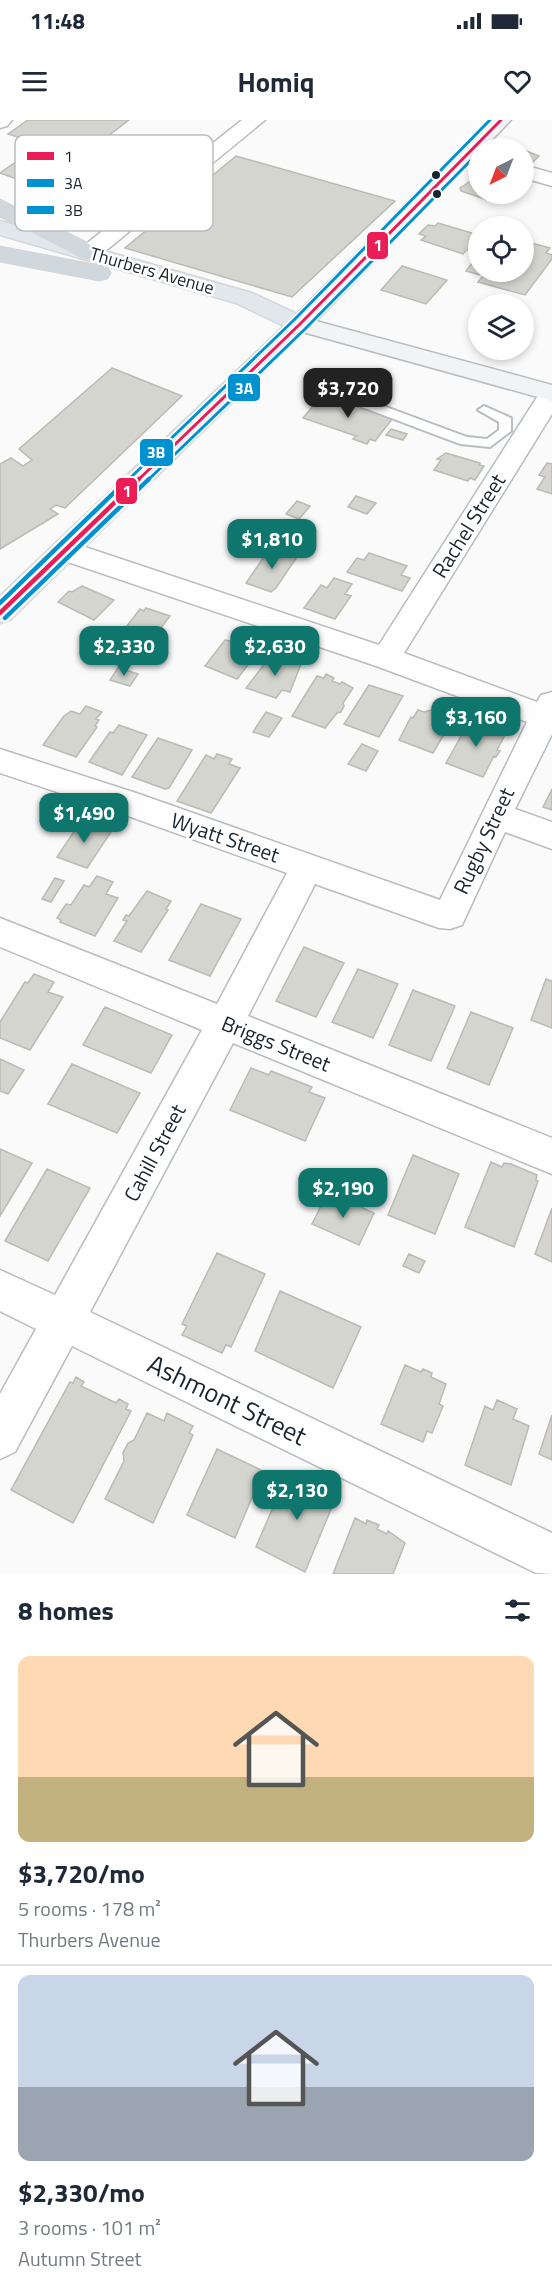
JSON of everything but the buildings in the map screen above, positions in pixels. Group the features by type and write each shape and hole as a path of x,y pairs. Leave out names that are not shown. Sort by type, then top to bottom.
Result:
{"highway":[{"path":"0,207 15,216"},
{"path":"40,231 94,263"},
{"path":"0,254 94,263"}],"main road":[{"path":"487,138 501,120"},
{"path":"0,613 468,161"},
{"name":"Thurbers Avenue","path":"0,228 94,263"},
{"name":"Thurbers Avenue","path":"0,242 244,298 300,324 552,394"}],"street":[{"path":"213,157 255,120"},
{"path":"534,174 552,180"},
{"path":"94,263 130,231"},
{"name":"Rachel Street","path":"386,658 552,394"},
{"path":"66,551 549,710"},
{"name":"Rugby Street","path":"450,915 496,815 549,710"},
{"name":"Wyatt Street","path":"0,761 439,914 450,915"},
{"path":"496,815 552,836"},
{"name":"Cahill Street","path":"0,1437 308,867"},
{"name":"Briggs Street","path":"0,932 552,1156"},
{"name":"Ashmont Street","path":"0,1290 552,1557"}],"lane":[{"path":"361,383 353,396 358,400 465,441 490,443 505,431 506,421 484,411"}],"transit line":[{"name":"3B","path":"0,603 295,319 490,120"},
{"name":"1","path":"0,613 300,324 501,120"},
{"name":"3A","path":"5,618 305,329 468,163"}]}
